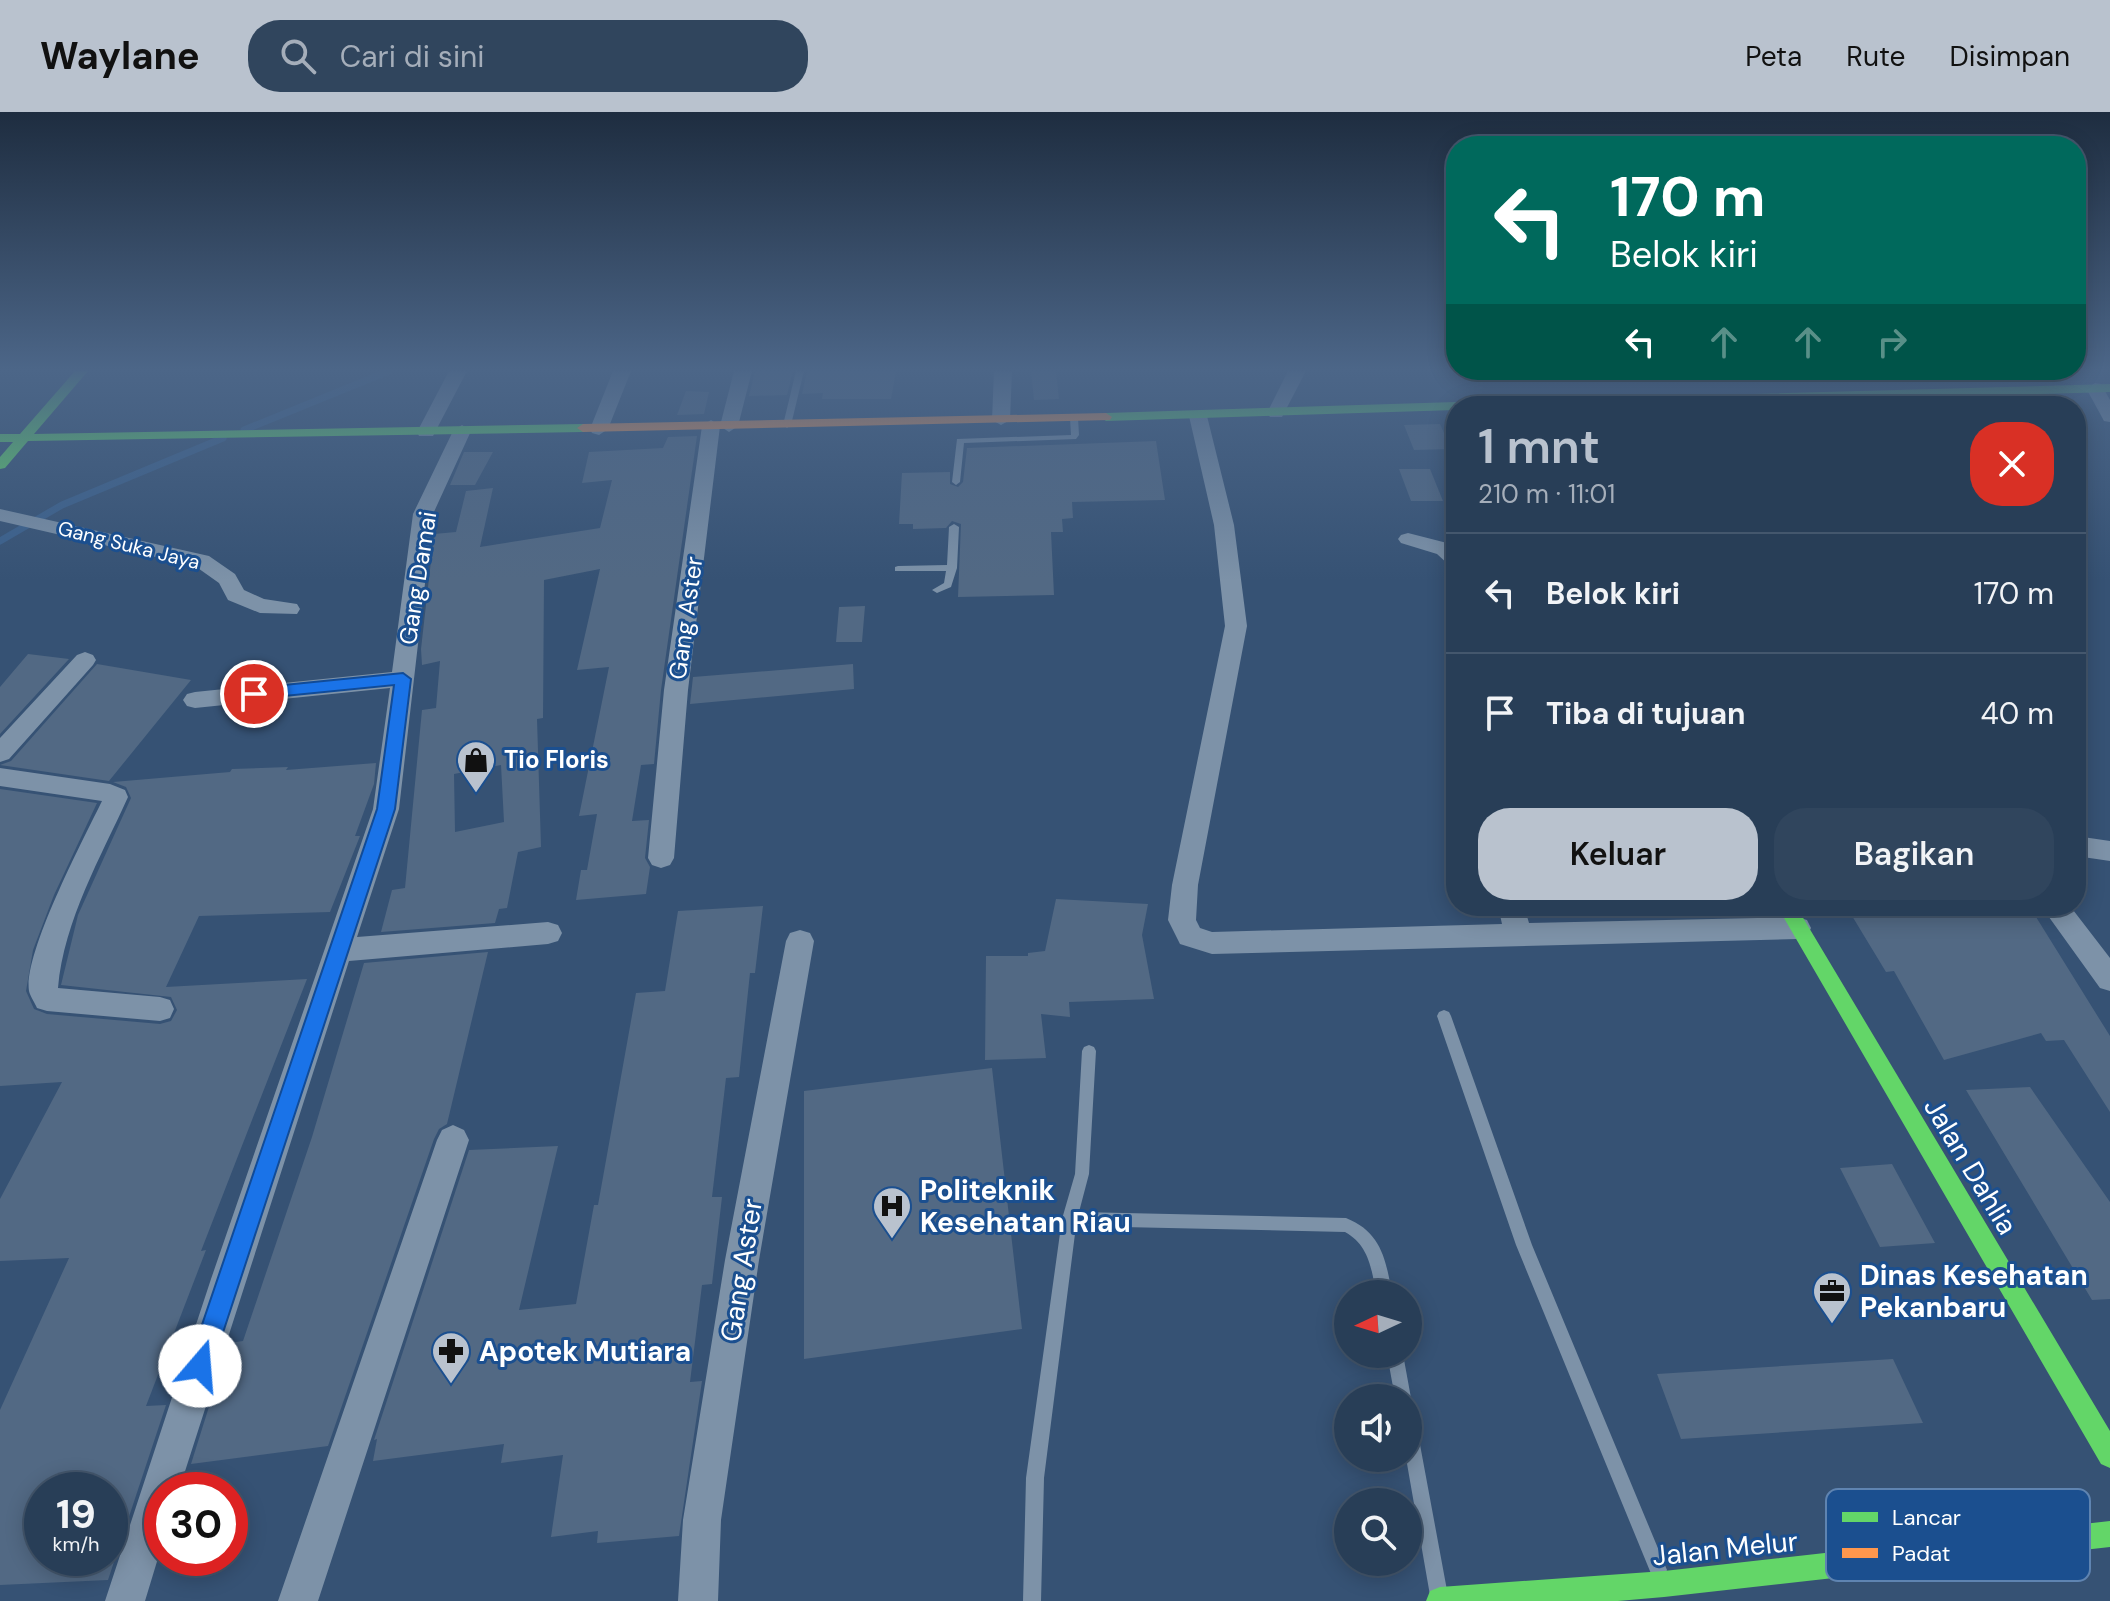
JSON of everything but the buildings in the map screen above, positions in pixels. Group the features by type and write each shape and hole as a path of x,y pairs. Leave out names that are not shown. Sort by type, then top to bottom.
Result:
{"street":[{"path":"0,465 22,440"},
{"name":"Gang Damai","path":"125,1601 386,809 423,514 458,440"},
{"name":"Gang Aster","path":"661,858 676,690 718,440"},
{"path":"1204,440 1224,525 1236,626 1185,885 1182,920 1190,936 1212,943 1519,935 1792,917"},
{"name":"Gang Suka Jaya","path":"0,515 202,561 228,579 236,595 260,606 289,609"},
{"path":"1408,539 1446,551"},
{"path":"0,753 85,660"},
{"path":"195,700 403,679"},
{"path":"0,777 110,793 116,797 65,905 45,971 43,991 47,999 160,1009"},
{"path":"2086,847 2110,851"},
{"path":"1514,916 1519,935"},
{"path":"2062,916 2110,979"},
{"name":"Jalan Dahlia","path":"1792,917 2110,1455"},
{"path":"338,950 548,933"},
{"name":"Gang Aster","path":"698,1601 702,1520 739,1275 800,941"},
{"path":"298,1601 453,1140"},
{"name":"Jalan Melur","path":"2090,1536 2110,1534"},
{"name":"Jalan Melur","path":"1440,1601 1664,1584 1826,1566"}],"lane":[{"path":"956,482 960,441 972,440"},
{"path":"937,590 948,585 954,527"},
{"path":"898,569 952,568"},
{"path":"1444,1016 1524,1245 1664,1584"},
{"path":"1032,1601 1035,1478 1069,1219 1082,1174 1089,1051"},
{"path":"1069,1219 1346,1225 1358,1229 1367,1239 1377,1258 1381,1280"},
{"path":"1417,1472 1440,1601"}],"waterway":[{"path":"0,541 62,505 217,440"}],"traffic: fast":[{"path":"0,465 21,440"},
{"path":"1792,916 2110,1455"},
{"path":"2090,1536 2110,1534"},
{"path":"1440,1601 1664,1584 1826,1566"}],"place":[{"name":"Tio Floris","path":"476,794"},
{"name":"Politeknik Kesehatan Riau","path":"892,1240"},
{"name":"Dinas Kesehatan Pekanbaru","path":"1832,1325"},
{"name":"Apotek Mutiara","path":"451,1385"}],"route":[{"path":"200,1366 386,809 403,679 254,694"}]}
